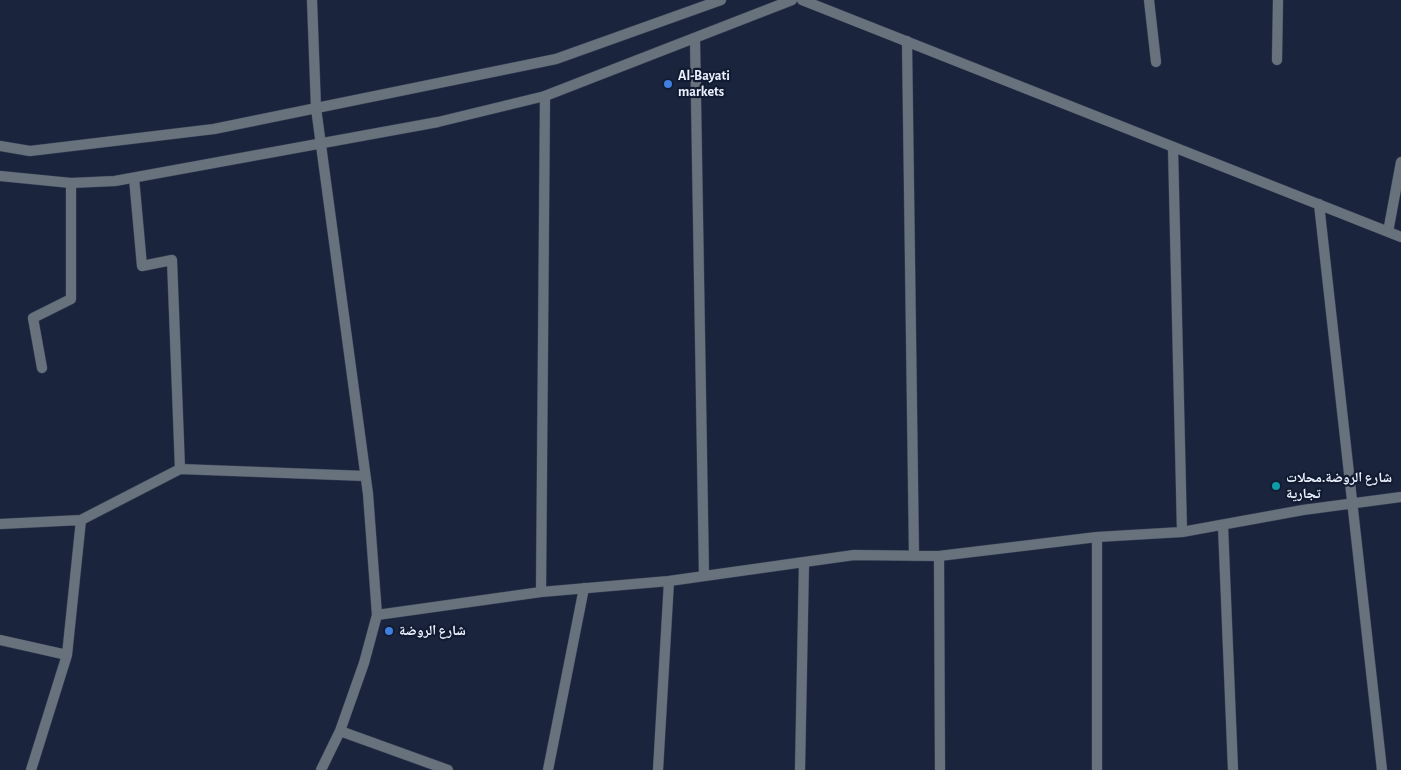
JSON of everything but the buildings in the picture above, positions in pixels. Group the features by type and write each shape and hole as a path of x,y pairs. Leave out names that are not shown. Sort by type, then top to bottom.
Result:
{"street":[{"path":"312,0 316,108 364,476 377,615 364,662 340,731 321,770"},
{"path":"0,146 30,151 214,129 556,59 721,0"},
{"path":"0,176 71,183 134,178 438,122 545,96 792,0"},
{"path":"802,0 1401,237"},
{"path":"1149,0 1156,62"},
{"path":"1277,60 1278,0"},
{"path":"695,39 704,575"},
{"path":"906,41 914,556"},
{"path":"541,592 545,96"},
{"path":"1173,147 1182,532"},
{"path":"1388,232 1401,162"},
{"path":"134,178 142,266 172,260 180,469"},
{"path":"42,368 33,318 71,299 71,183"},
{"path":"1319,204 1382,770"},
{"path":"0,524 81,520 180,469 364,476"},
{"path":"377,615 541,592 669,581 854,555 940,556 1098,537 1182,532 1352,503 1401,497"},
{"path":"31,770 67,655 81,520"},
{"path":"1223,526 1233,770"},
{"path":"1097,770 1098,537"},
{"path":"940,556 940,770"},
{"path":"800,770 804,563"},
{"path":"658,770 669,581"},
{"path":"548,770 584,588"},
{"path":"0,640 67,655"},
{"path":"340,731 448,770"}],"place":[{"name":"Al-Bayati markets","path":"668,84"},
{"name":"شارع الروضة.محلات تجارية","path":"1276,486"},
{"name":"شارع الروضة","path":"389,631"}]}
